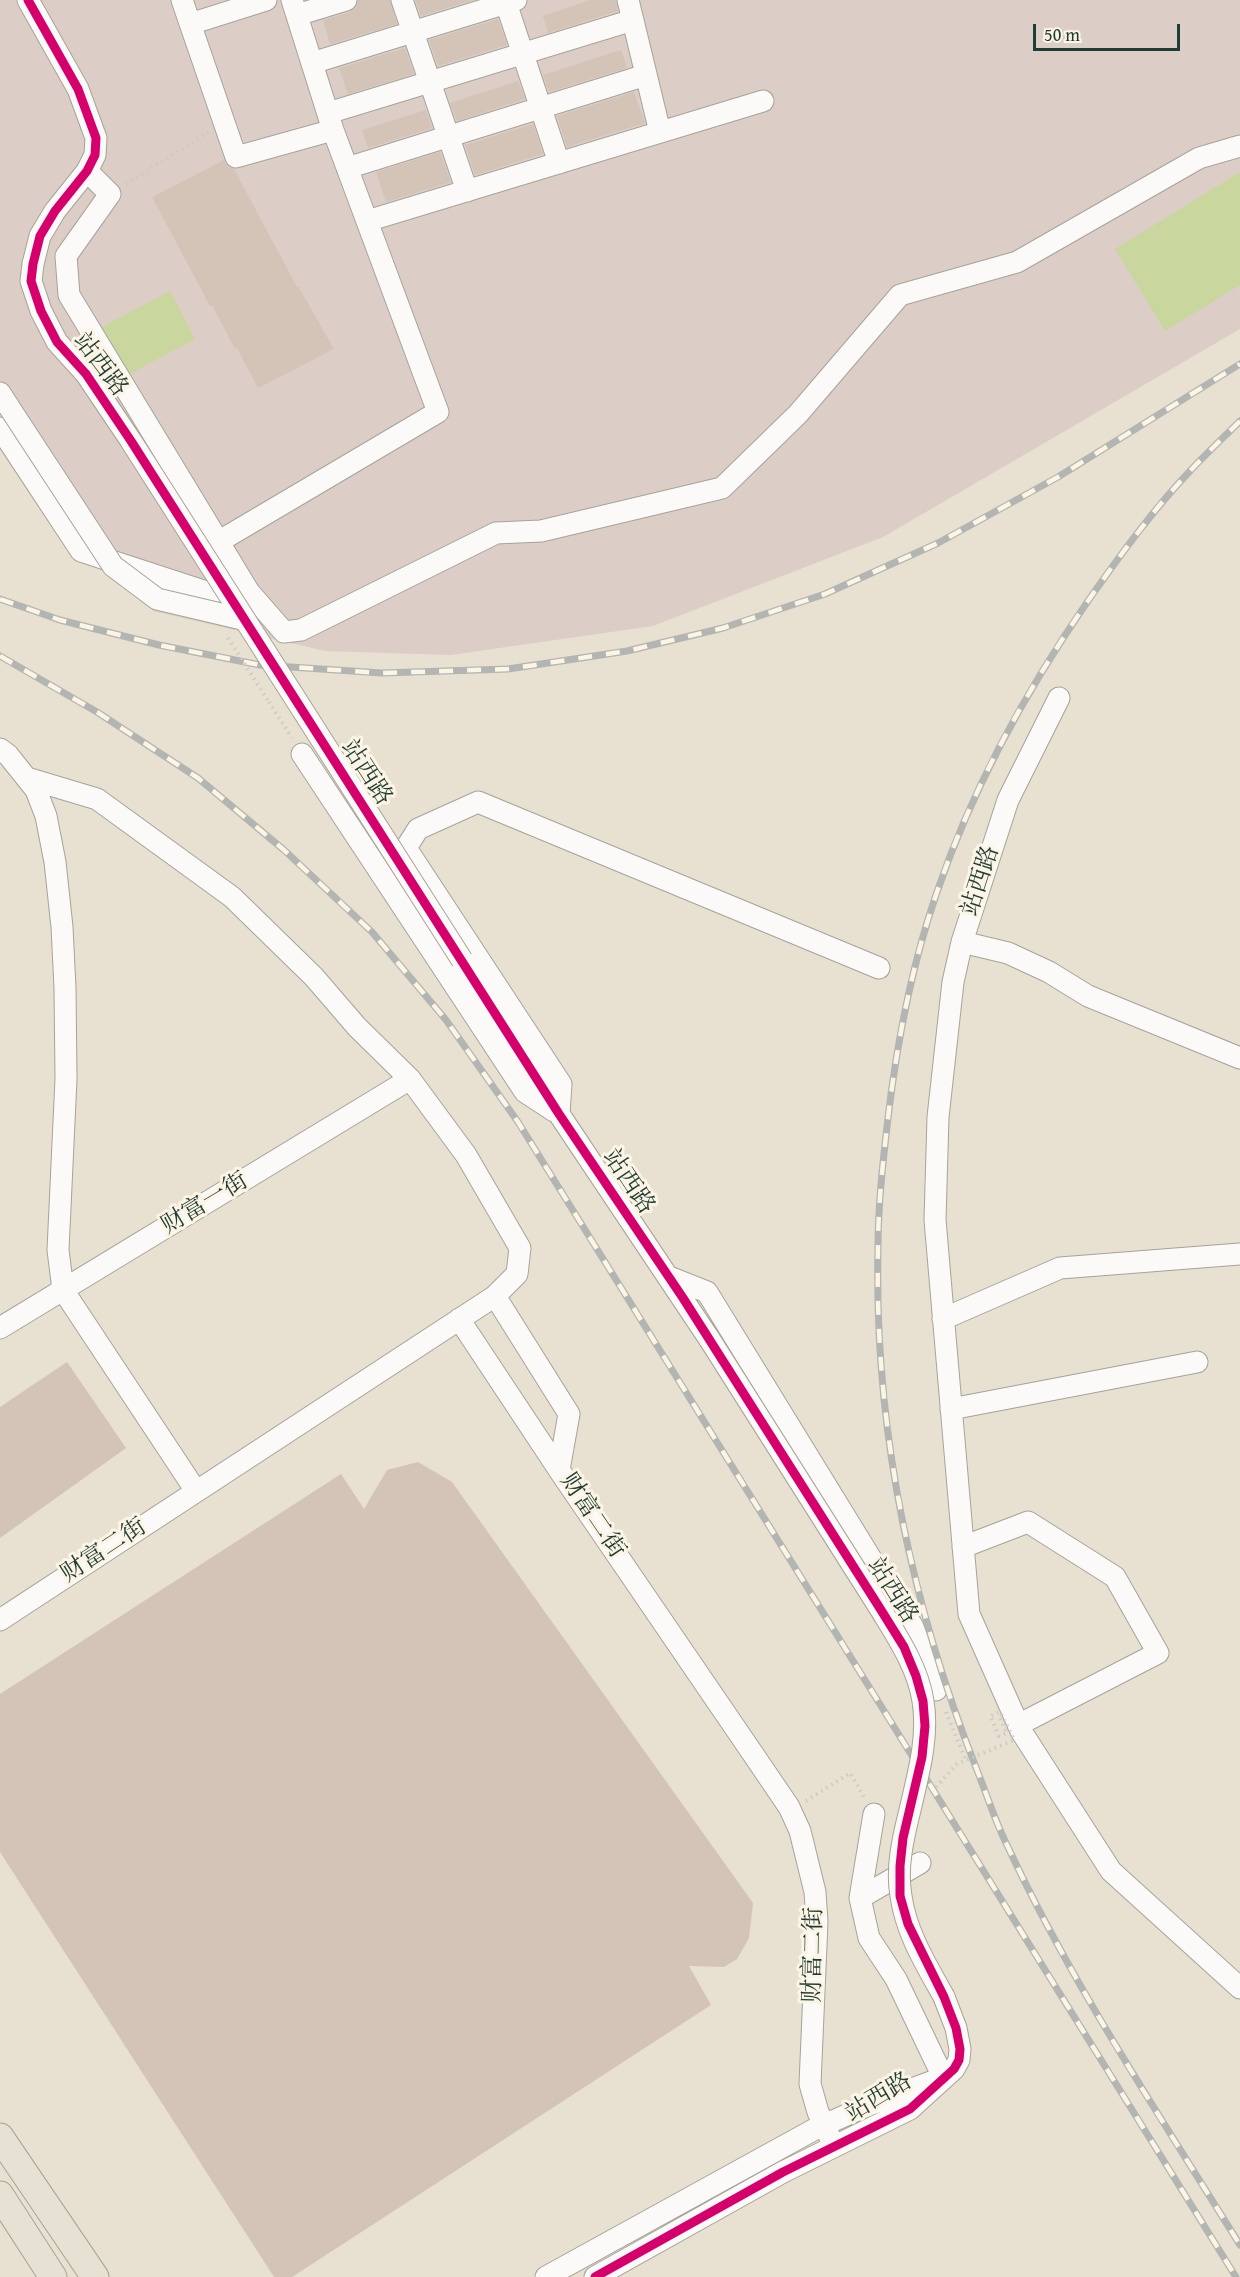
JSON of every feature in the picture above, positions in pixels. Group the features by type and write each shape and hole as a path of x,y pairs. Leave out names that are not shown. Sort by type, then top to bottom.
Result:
{"main road":[{"path":"0,2137 94,2277"},
{"path":"0,2195 53,2277"}],"street":[{"name":"站西路","path":"28,0 78,89 96,138 95,155 87,171 55,211 40,236 33,264 31,282 41,311 57,342 86,375 131,441 242,619 559,1114 710,1340 904,1647 924,1701 925,1726 922,1757 903,1838 900,1896 908,1924 944,1997 956,2028 960,2049 959,2060 954,2069 910,2109 783,2172 595,2277"},
{"path":"182,0 236,157 430,82 523,54 631,10 660,132"},
{"path":"190,24 266,0"},
{"path":"218,542 438,412 347,168 294,8 346,0"},
{"path":"402,0 467,191"},
{"path":"312,63 509,1 523,54 559,163"},
{"path":"347,168 646,75"},
{"path":"367,221 763,101"},
{"path":"87,171 110,194 66,256 69,295 249,592 284,632 301,630 496,533 541,531 722,488 798,414 900,295 1017,262 1199,158 1240,146"},
{"path":"5,400 113,566 158,599 242,619"},
{"path":"0,428 81,551 268,612"},
{"name":"站西路","path":"1059,698 1008,800 962,942 953,982 938,1117 935,1220 969,1614 1009,1722 1111,1871 1240,1988"},
{"path":"3,754 36,790 46,816 55,862 62,927 65,988 66,1079 58,1250 63,1290 196,1491"},
{"path":"302,754 525,1092 559,1114 561,1084 406,848 418,829 478,802 879,968"},
{"path":"27,778 97,799 232,897 314,976 357,1027 410,1079 466,1155 520,1248 517,1274 495,1296"},
{"path":"962,942 1008,953 1049,972 1089,996 1240,1058"},
{"name":"财富一街","path":"0,1328 410,1079"},
{"path":"943,1319 1060,1268 1240,1254"},
{"path":"669,1277 707,1292 913,1627 936,1690"},
{"name":"财富二街","path":"0,1620 495,1296 569,1414 559,1470 790,1811 806,1849 815,1892 817,1934 810,2084 811,2094 834,2146"},
{"path":"459,1319 559,1470"},
{"path":"951,1409 1197,1362"},
{"path":"963,1547 1028,1522 1115,1577 1158,1653 1009,1722"},
{"path":"874,1814 860,1898 869,1938 896,1979 943,2077"},
{"path":"860,1898 920,1863"},
{"name":"站西路","path":"546,2277 771,2151 869,2105 943,2077"}],"path":[{"path":"110,194 224,124"},
{"path":"228,639 302,754"},
{"path":"936,1690 966,1761"},
{"path":"933,1790 957,1764 1014,1740 1000,1712 990,1716 999,1736 1007,1733 1009,1722"},
{"path":"790,1811 850,1773 874,1814"}],"shaded area":[{"path":"0,0 1240,0 1240,329 883,537 653,626 451,655 325,651 153,611 0,397"}],"green space":[{"path":"1240,172 1240,285 1165,331 1115,249"},
{"path":"170,291 195,339 128,375 102,327"}],"building":[{"path":"358,0 390,0 397,24 330,44 323,20 350,12 356,8"},
{"path":"415,0 473,0 421,16"},
{"path":"590,0 616,0 618,11 548,33 543,16"},
{"path":"498,19 507,45 438,66 429,40"},
{"path":"405,48 414,74 348,94 339,68"},
{"path":"621,50 627,68 549,92 543,75"},
{"path":"518,81 525,99 457,121 450,103"},
{"path":"634,92 645,123 567,147 557,116"},
{"path":"426,110 432,128 368,148 362,130"},
{"path":"533,124 543,154 475,175 465,145"},
{"path":"440,152 451,182 386,202 376,172"},
{"path":"224,160 228,167 234,169 297,287 334,349 258,388 212,305 210,306 152,197"},
{"path":"67,1362 126,1448 0,1538 0,1407"},
{"path":"418,1462 452,1482 753,1903 749,1938 737,1959 724,1967 689,1966 711,2005 292,2277 274,2277 0,1852 0,1694 341,1474 364,1509 387,1470"}],"railway":[{"path":"0,599 60,620 159,645 260,665 382,673 508,669 627,651 723,628 825,594 938,543 1058,477 1240,364"},
{"path":"1240,421 1163,501 1090,598 1023,703 967,814 928,919 906,1003 888,1118 878,1248 878,1315 882,1382 890,1448 901,1514 916,1579 933,1644 954,1707 1003,1836 1059,1948 1240,2245"},
{"path":"0,656 97,712 198,778 284,850 372,932 446,1020 518,1122 1236,2277"}],"cycle path":[{"path":"28,0 78,89 96,138 95,155 87,171 55,211 40,236 33,264 31,281 41,311 57,342 86,374 131,441 559,1114 683,1298 904,1647 923,1701 925,1726 922,1757 903,1838 900,1896 908,1924 944,1997 956,2028 960,2049 959,2060 954,2069 910,2109 783,2172 595,2277"}]}
